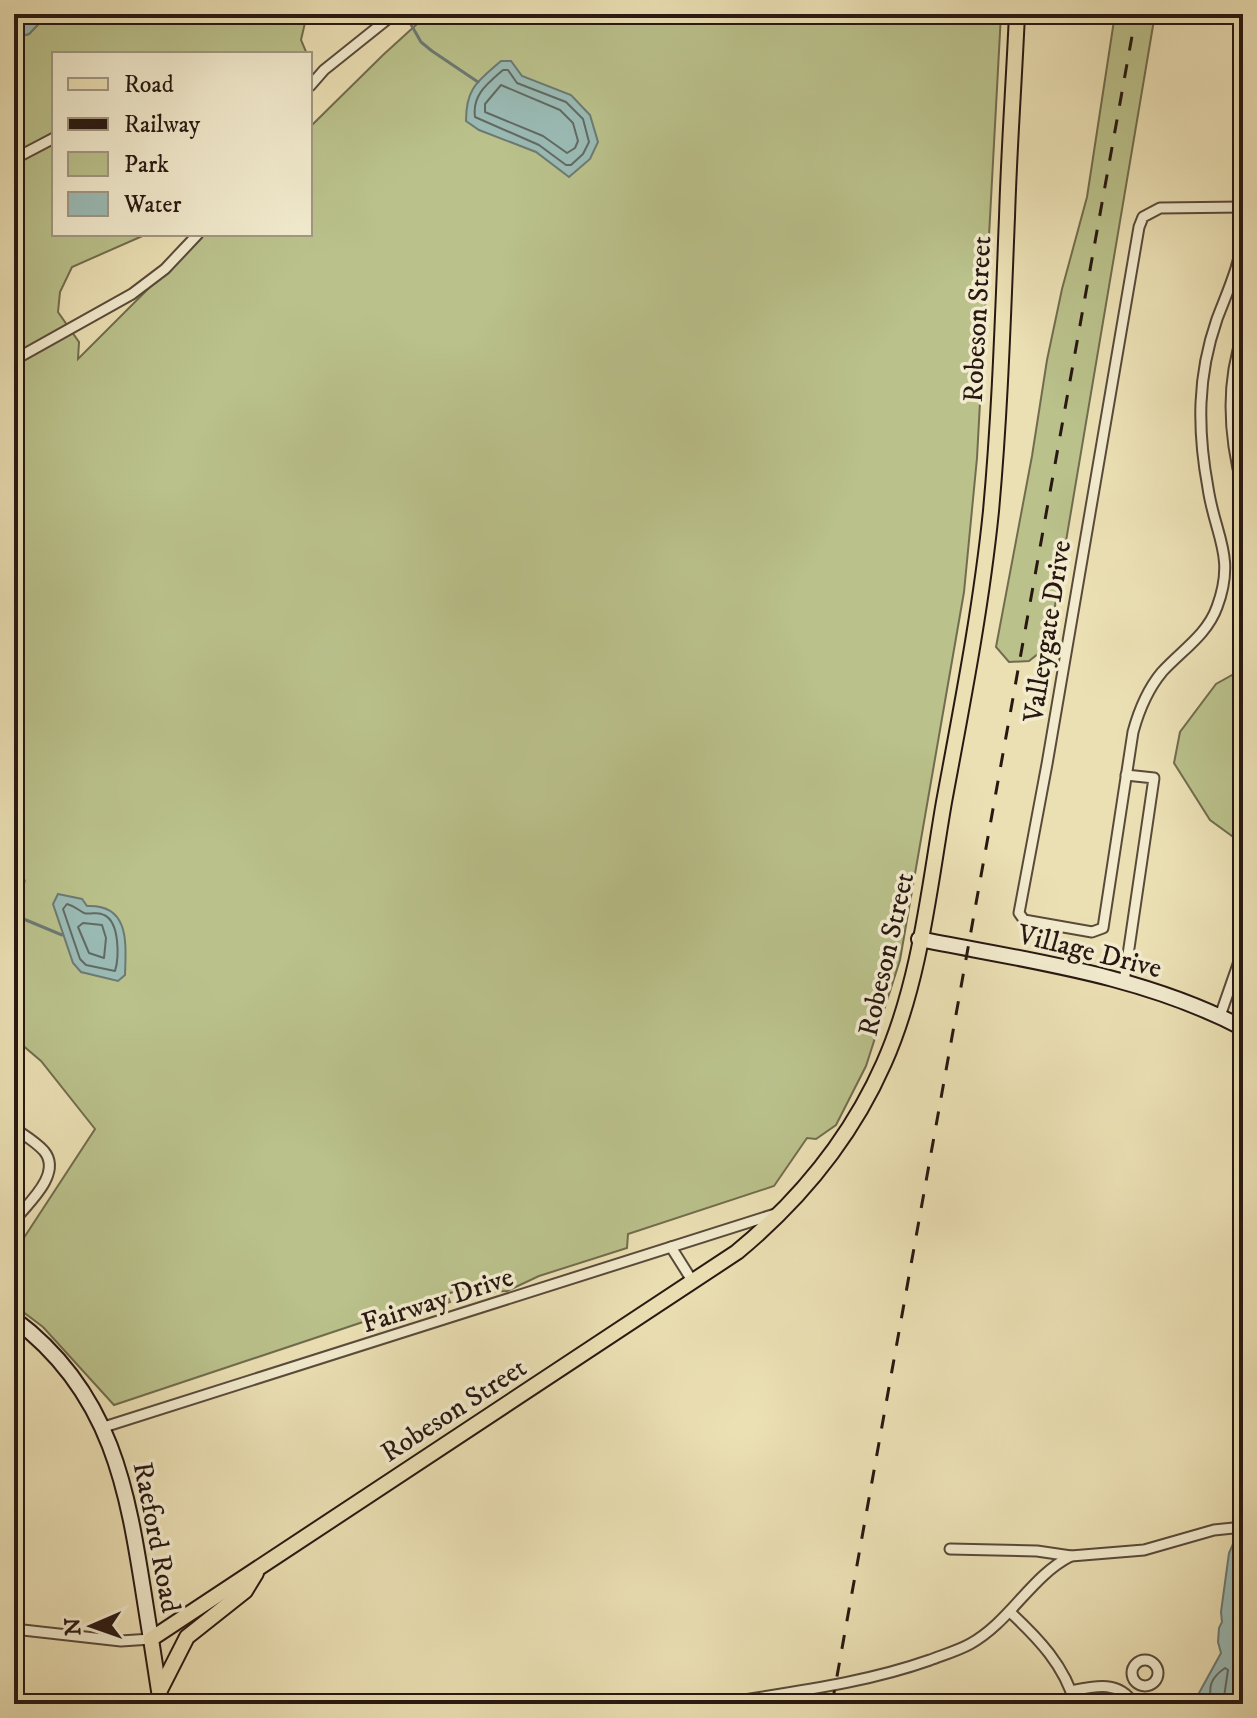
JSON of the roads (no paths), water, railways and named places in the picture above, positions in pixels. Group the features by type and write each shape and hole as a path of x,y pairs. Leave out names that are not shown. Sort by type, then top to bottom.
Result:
{"main road":[{"name":"Robeson Street","path":"151,1639 737,1252 783,1212 834,1151 870,1093 898,1027 911,982 976,627 991,511 1007,277 1017,14"},
{"name":"Village Drive","path":"919,939 1083,970 1185,1001 1243,1028"},
{"name":"Raeford Road","path":"14,1319 36,1335 55,1355 87,1399 104,1427 121,1471 160,1697"},
{"path":"160,1697 187,1637 245,1591 258,1568"}],"street":[{"path":"312,84 324,70 394,14"},
{"path":"14,159 52,139"},
{"name":"Valleygate Drive","path":"1243,207 1160,208 1143,217 1139,227 1019,913 1024,920 1092,932 1103,928 1133,732 1141,705 1160,675 1203,632 1216,610 1226,565 1224,545 1208,491 1201,403 1205,366 1216,322 1235,276 1243,232"},
{"path":"14,360 132,294 165,269 196,236"},
{"path":"1243,334 1233,370 1231,426 1243,489"},
{"path":"1124,982 1154,778 1126,775"},
{"path":"1220,1016 1243,950"},
{"path":"14,1128 42,1149 50,1168 45,1181 14,1221"},
{"name":"Fairway Drive","path":"104,1427 783,1212"},
{"path":"671,1247 693,1282"},
{"path":"950,1549 1037,1551 1071,1556 1144,1550 1214,1530 1243,1527"},
{"path":"719,1704 891,1674 971,1643 1010,1612 1056,1563 1071,1556"},
{"path":"1010,1612 1048,1650 1075,1704"},
{"path":"14,1629 121,1641 151,1639"},
{"path":"1126,1694 1136,1682"},
{"path":"1071,1691 1111,1686 1126,1694 1134,1704"}],"water":[{"path":"14,14 48,14 29,34 14,38"},
{"path":"501,61 511,61 522,76 571,95 590,115 598,142 590,159 569,177 536,152 479,130 466,121 468,101 474,86"},
{"path":"58,894 82,899 87,906 111,911 118,919 126,950 125,975 118,981 81,972 73,963 53,904"},
{"path":"1241,1541 1243,1612 1238,1620 1243,1635 1243,1651 1234,1660 1235,1688 1230,1704 1204,1704 1199,1693 1221,1653 1219,1628 1229,1553 1233,1544"}],"waterway":[{"path":"405,14 421,42 478,82"},
{"path":"14,915 62,935"}],"railway":[{"path":"832,1704 1136,14"}]}
